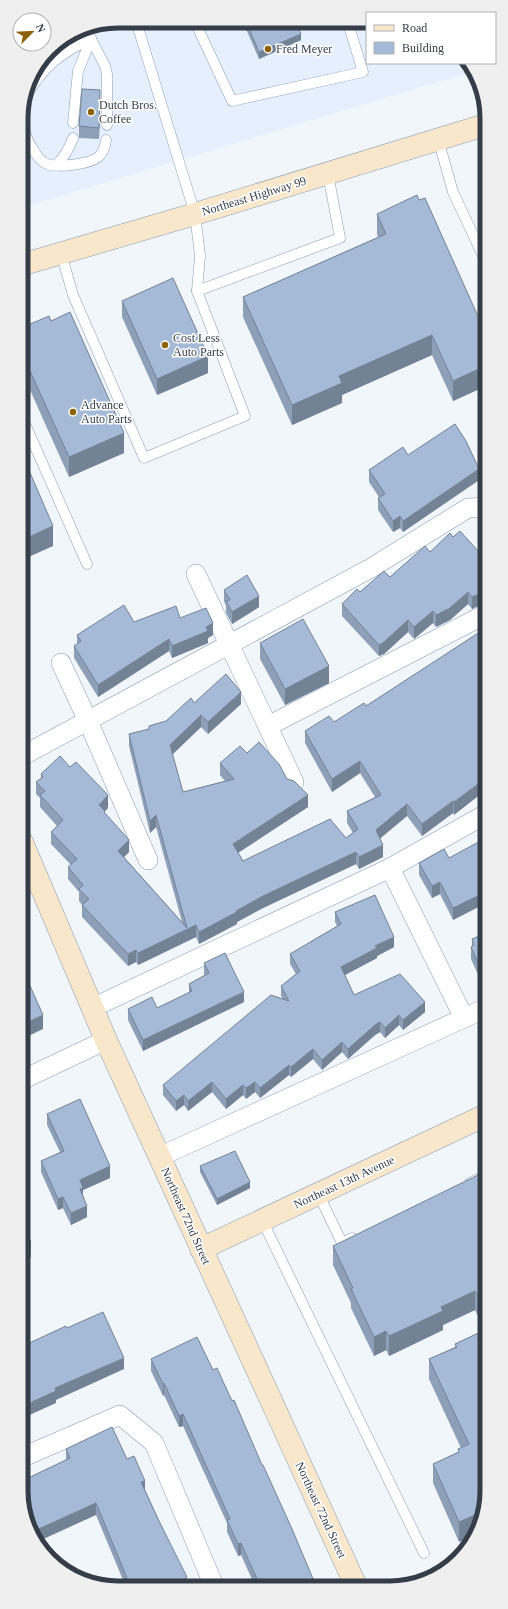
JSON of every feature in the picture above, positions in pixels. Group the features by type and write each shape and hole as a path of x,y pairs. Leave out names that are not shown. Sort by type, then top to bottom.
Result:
{"street":[{"name":"Northeast Highway 99","path":"28,263 328,174 480,127"},
{"path":"28,753 371,568 468,508 480,507"},
{"path":"196,574 294,782"},
{"path":"268,726 480,617"},
{"path":"61,663 88,721 148,860"},
{"path":"92,1008 390,868 480,817"},
{"name":"Northeast 72nd Street","path":"28,856 106,1040 354,1581"},
{"path":"390,868 464,1018"},
{"path":"159,1157 480,1011"},
{"path":"28,1077 106,1040"},
{"name":"Northeast 13th Avenue","path":"201,1249 480,1117"},
{"path":"28,1455 120,1415 154,1443 212,1581"}],"lane":[{"path":"61,253 73,295 144,458 245,416 197,291 200,256 195,214 138,28"},
{"path":"198,28 232,101 363,72 350,28"},
{"path":"73,123 78,71 91,39"},
{"path":"91,39 105,66 107,125"},
{"path":"36,82 58,58 74,46 91,39"},
{"path":"56,165 63,159 73,138"},
{"path":"28,141 38,158 46,164 70,165 92,161 102,154 105,148 106,140"},
{"path":"438,140 453,192 480,249"},
{"path":"197,291 340,238 328,174"},
{"path":"28,431 87,564"},
{"path":"458,1189 480,1178"},
{"path":"318,1194 342,1243 364,1233"},
{"path":"262,1220 424,1553"}],"shaded area":[{"path":"118,28 366,28 366,64 462,64 468,73 28,206 28,112 31,95 35,84 43,68 54,54 73,40 95,31"}],"building":[{"path":"249,28 298,28 301,34 259,52"},
{"path":"82,89 100,90 99,128 79,126"},
{"path":"417,195 419,200 425,198 480,321 480,368 453,381 432,335 339,376 342,383 292,405 243,297 386,234 377,214"},
{"name":"Cost Less Auto Parts","path":"173,278 208,356 157,379 122,301"},
{"name":"Advance Auto Parts","path":"70,312 124,433 69,457 28,366 28,325 49,316 51,321"},
{"path":"455,424 466,441 479,469 403,521 400,516 393,521 378,498 385,494 369,470 403,447 408,455"},
{"path":"28,468 53,526 28,537"},
{"path":"460,531 480,553 480,594 472,597 468,592 450,608 436,615 433,611 414,627 408,620 379,645 342,604 357,589 360,592 384,571 390,577 425,546 430,552 450,533 453,537"},
{"path":"247,575 259,596 232,612 226,601 230,600 224,590"},
{"path":"124,605 134,622 176,606 180,618 206,608 213,623 206,627 208,631 172,646 169,639 98,685 74,646 81,641 77,635"},
{"path":"303,619 329,666 285,689 260,643"},
{"path":"480,632 480,782 422,824 407,804 376,830 383,845 359,857 356,852 263,896 199,932 196,925 138,953 136,950 128,954 82,905 89,899 79,889 83,885 68,867 77,859 51,832 63,820 40,795 45,791 36,782 43,777 41,774 60,756 70,767 76,762 108,795 99,805 129,840 118,851 187,928 156,815 150,821 129,734 149,729 149,726 166,721 191,698 194,703 226,674 241,692 208,722 201,715 170,745 183,792 234,779 220,763 240,746 247,753 259,742 279,764 287,779 294,781 308,795 233,844 243,861 330,819 346,838 358,829 347,811 381,795 360,761 332,779 305,731 329,716 334,722 364,703 366,706"},
{"path":"480,841 480,895 453,908 440,882 432,886 419,863 444,849 449,858"},
{"path":"375,895 394,937 375,946 377,948 341,967 354,995 400,974 425,1002 403,1020 399,1015 385,1028 380,1022 375,1025 348,1049 342,1042 322,1060 313,1049 291,1067 289,1065 260,1088 255,1082 246,1088 243,1085 226,1099 212,1082 188,1101 184,1095 176,1101 163,1085 271,995 289,1001 281,986 300,971 290,954 341,924 335,912"},
{"path":"480,936 480,967 471,947 474,945 472,939"},
{"path":"225,953 244,992 143,1040 128,1009 152,997 157,1008 192,991 189,984 209,973 204,963"},
{"path":"28,981 43,1015 28,1022"},
{"path":"80,1099 110,1166 80,1180 83,1188 80,1189 87,1206 71,1213 63,1197 58,1199 41,1161 64,1151 47,1114"},
{"path":"235,1151 250,1182 217,1199 200,1166"},
{"path":"480,1174 480,1300 475,1291 441,1307 443,1311 389,1336 386,1331 374,1337 351,1289 353,1288 333,1246"},
{"path":"28,1239 31,1241 28,1246"},
{"path":"103,1312 124,1358 55,1388 56,1391 28,1404 28,1344 66,1326 67,1328"},
{"path":"480,1332 480,1497 477,1514 459,1522 433,1464 459,1452 458,1449 469,1444 429,1359 457,1347 455,1344"},
{"path":"197,1337 213,1370 217,1368 232,1401 234,1400 314,1581 258,1581 241,1543 238,1544 227,1520 230,1519 183,1414 179,1416 151,1359"},
{"path":"112,1427 127,1459 134,1456 145,1481 141,1482 187,1577 185,1578 186,1581 121,1581 127,1578 96,1503 37,1530 28,1497 28,1478 70,1458 66,1449"}],"place":[{"name":"Fred Meyer","path":"268,49"},
{"name":"Dutch Bros. Coffee","path":"91,112"},
{"name":"Cost Less Auto Parts","path":"165,345"},
{"name":"Advance Auto Parts","path":"73,412"}]}
